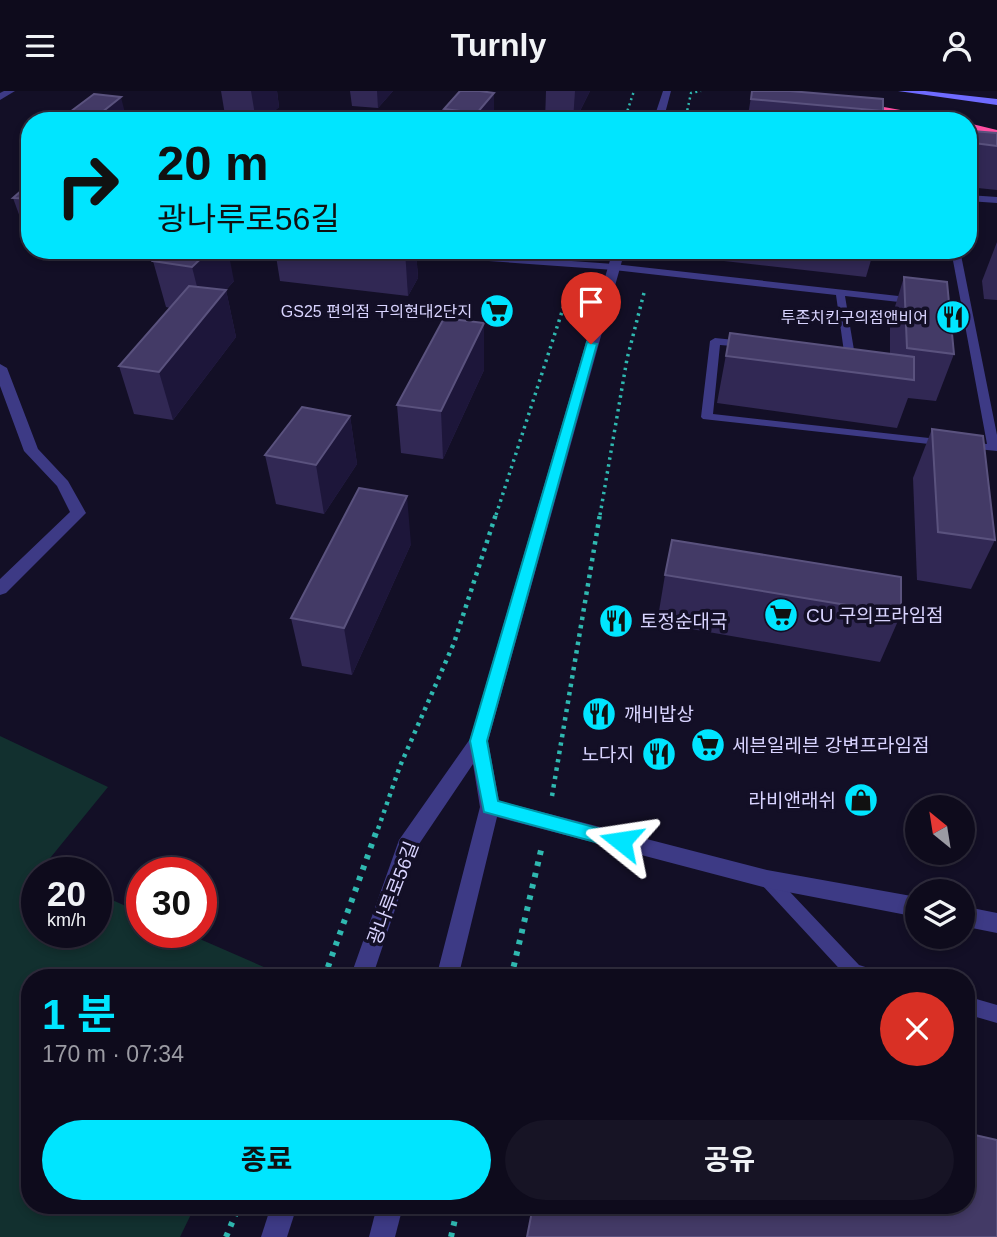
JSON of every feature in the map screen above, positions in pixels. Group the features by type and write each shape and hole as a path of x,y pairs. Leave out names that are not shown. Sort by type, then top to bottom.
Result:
{"highway":[{"path":"846,103 896,112"},
{"path":"977,128 997,134"}],"main road":[{"path":"902,91 997,102"},
{"path":"972,91 997,94"}],"street":[{"path":"0,97 11,91"},
{"path":"661,112 667,91"},
{"name":"광나루로56길","path":"364,969 406,846 479,741 616,259"},
{"path":"0,368 32,451 62,484 78,513 0,589"},
{"name":"광나루로56길","path":"449,969 490,807 479,741"},
{"path":"490,807 767,879 905,905"},
{"path":"975,919 997,923"},
{"path":"274,1237 281,1214"},
{"path":"383,1237 388,1214"}],"lane":[{"path":"977,199 997,200"},
{"path":"497,259 614,267 966,307"},
{"path":"755,345 715,341 707,417 994,448 957,259"},
{"path":"823,353 850,356 840,293"},
{"path":"767,879 851,969"},
{"path":"975,1008 997,1014"}],"path":[{"path":"627,112 634,91"},
{"path":"687,112 691,93 701,91"},
{"path":"327,969 400,767 454,643 578,265"},
{"path":"513,969 547,822 627,359 649,271"},
{"path":"226,1237 236,1214"},
{"path":"451,1237 456,1214"}],"green space":[{"path":"0,736 108,787 51,857 21,857 21,948 112,948 112,900 126,906 126,948 217,947 268,969 21,969 21,1214 191,1214 180,1237 0,1237"}],"building":[{"path":"460,91 494,93 478,112 444,109"},
{"path":"752,91 790,91 883,99 883,111 751,99"},
{"path":"94,94 121,97 102,112 70,112"},
{"path":"977,131 997,133 997,146 977,143"},
{"path":"155,259 200,259 192,267 153,261"},
{"path":"904,277 947,282 954,354 907,348"},
{"path":"189,286 226,290 159,372 119,366"},
{"path":"444,318 484,323 441,411 397,405"},
{"path":"730,333 914,357 914,380 726,356"},
{"path":"302,407 350,416 316,465 265,455"},
{"path":"932,429 983,436 995,540 938,532"},
{"path":"359,488 407,496 344,628 291,618"},
{"path":"672,540 901,577 901,614 665,575"},
{"path":"975,1135 997,1140 997,1237 527,1237 531,1214 975,1214"}],"place":[{"name":"GS25 편의점 구의현대2단지","path":"497,311"},
{"name":"투존치킨구의점앤비어","path":"953,317"},
{"name":"CU 구의프라임점","path":"781,615"},
{"name":"토정순대국","path":"616,621"},
{"name":"깨비밥상","path":"599,714"},
{"name":"세븐일레븐 강변프라임점","path":"708,745"},
{"name":"노다지","path":"659,754"},
{"name":"라비앤래쉬","path":"861,800"}],"route":[{"path":"591,344 479,741 490,807 621,841"}]}
